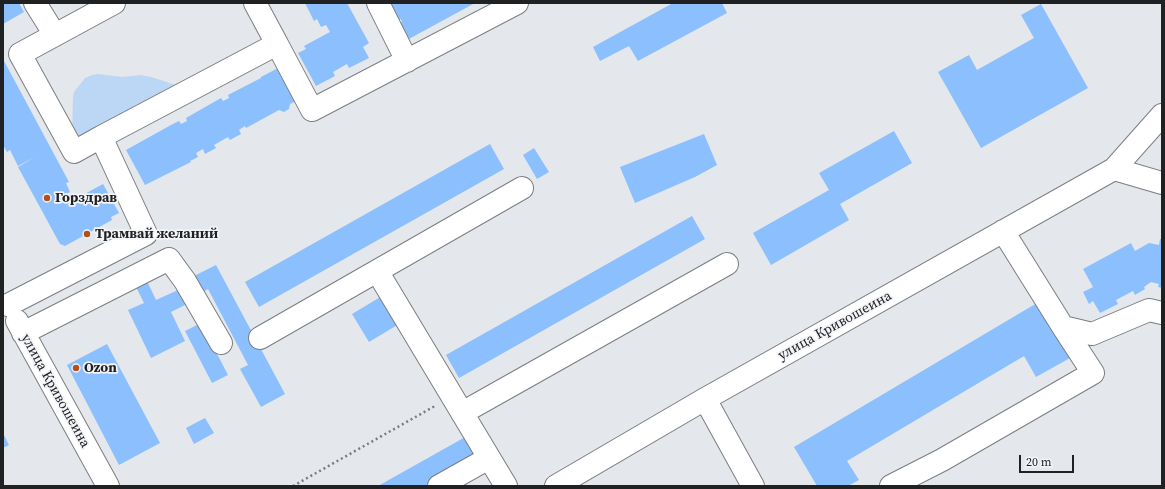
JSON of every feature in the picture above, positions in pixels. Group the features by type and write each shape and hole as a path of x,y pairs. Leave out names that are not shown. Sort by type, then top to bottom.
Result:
{"street":[{"path":"35,3 55,35"},
{"path":"114,3 20,54 74,152 277,44"},
{"path":"255,3 312,110 517,3"},
{"path":"378,3 407,61"},
{"name":"улица Кривошеина","path":"556,486 705,399 1114,169 1162,115"},
{"path":"6,300 146,234 101,137"},
{"path":"1114,169 1162,183"},
{"path":"260,338 522,188"},
{"path":"891,486 942,460 1093,373 1063,328 1003,231"},
{"path":"23,333 169,259 185,281 221,343"},
{"path":"457,405 727,264"},
{"path":"377,271 506,486"},
{"name":"улица Кривошеина","path":"6,300 108,486"},
{"path":"1063,328 1092,334 1149,310 1162,313"},
{"path":"705,399 753,486"},
{"path":"439,486 489,458"}],"path":[{"path":"293,486 457,405"}],"shaded area":[{"path":"98,74 122,77 141,75 179,86 72,143 74,92 85,78"}],"building":[{"path":"3,3 19,3 24,12 3,24"},
{"path":"305,3 347,3 369,43 363,47 369,58 349,68 347,64 333,72 335,76 316,86 298,53 306,49 304,46 330,32 326,25 321,27 317,19 314,21"},
{"path":"391,3 475,3 407,40 398,24 402,22 401,19 397,21 388,5"},
{"path":"673,3 722,3 727,13 638,61 629,46 600,61 593,47"},
{"path":"1041,4 1088,88 981,148 938,72 969,55 977,70 1034,38 1021,15"},
{"path":"3,59 69,182 66,183 70,192 66,194 70,202 103,184 119,213 111,217 112,220 65,246 60,244 18,167 35,157 18,166 10,150 7,152 3,145"},
{"path":"280,67 298,100 290,104 289,109 284,112 279,110 246,128 245,126 239,130 241,134 230,140 228,137 214,145 216,148 205,154 203,149 196,153 198,157 190,161 191,162 145,185 126,150 179,121 181,124 187,121 186,118 221,98 223,101 229,98 228,95"},
{"path":"894,131 912,163 840,204 849,220 771,265 753,233 829,190 819,173"},
{"path":"704,134 717,165 695,177 635,203 620,167"},
{"path":"490,144 504,169 259,307 245,282"},
{"path":"534,148 549,172 537,179 523,155"},
{"path":"692,216 705,239 459,378 446,355"},
{"path":"1160,239 1162,239 1162,288 1158,287 1159,284 1151,282 1144,287 1145,289 1135,295 1133,291 1116,300 1118,304 1100,313 1093,301 1089,304 1083,292 1093,287 1083,269 1131,243 1135,251 1149,243 1159,245"},
{"path":"216,265 285,394 261,407 240,369 248,365 208,289 203,292 194,276"},
{"path":"147,281 156,300 178,290 185,305 171,312 185,341 151,358 128,310 144,303 136,287"},
{"path":"382,296 399,324 369,342 352,314"},
{"path":"1037,303 1070,358 1036,377 1024,356 847,461 859,480 848,486 817,486 794,447"},
{"path":"201,323 228,375 212,383 185,331"},
{"path":"107,344 160,443 119,465 67,365"},
{"path":"205,418 214,433 194,444 186,428"},
{"path":"476,431 490,456 435,486 378,486"},
{"path":"3,433 9,445 3,448"}],"place":[{"name":"Горздрав","path":"47,198"},
{"name":"Трамвай желаний","path":"87,234"},
{"name":"Ozon","path":"76,368"}]}
